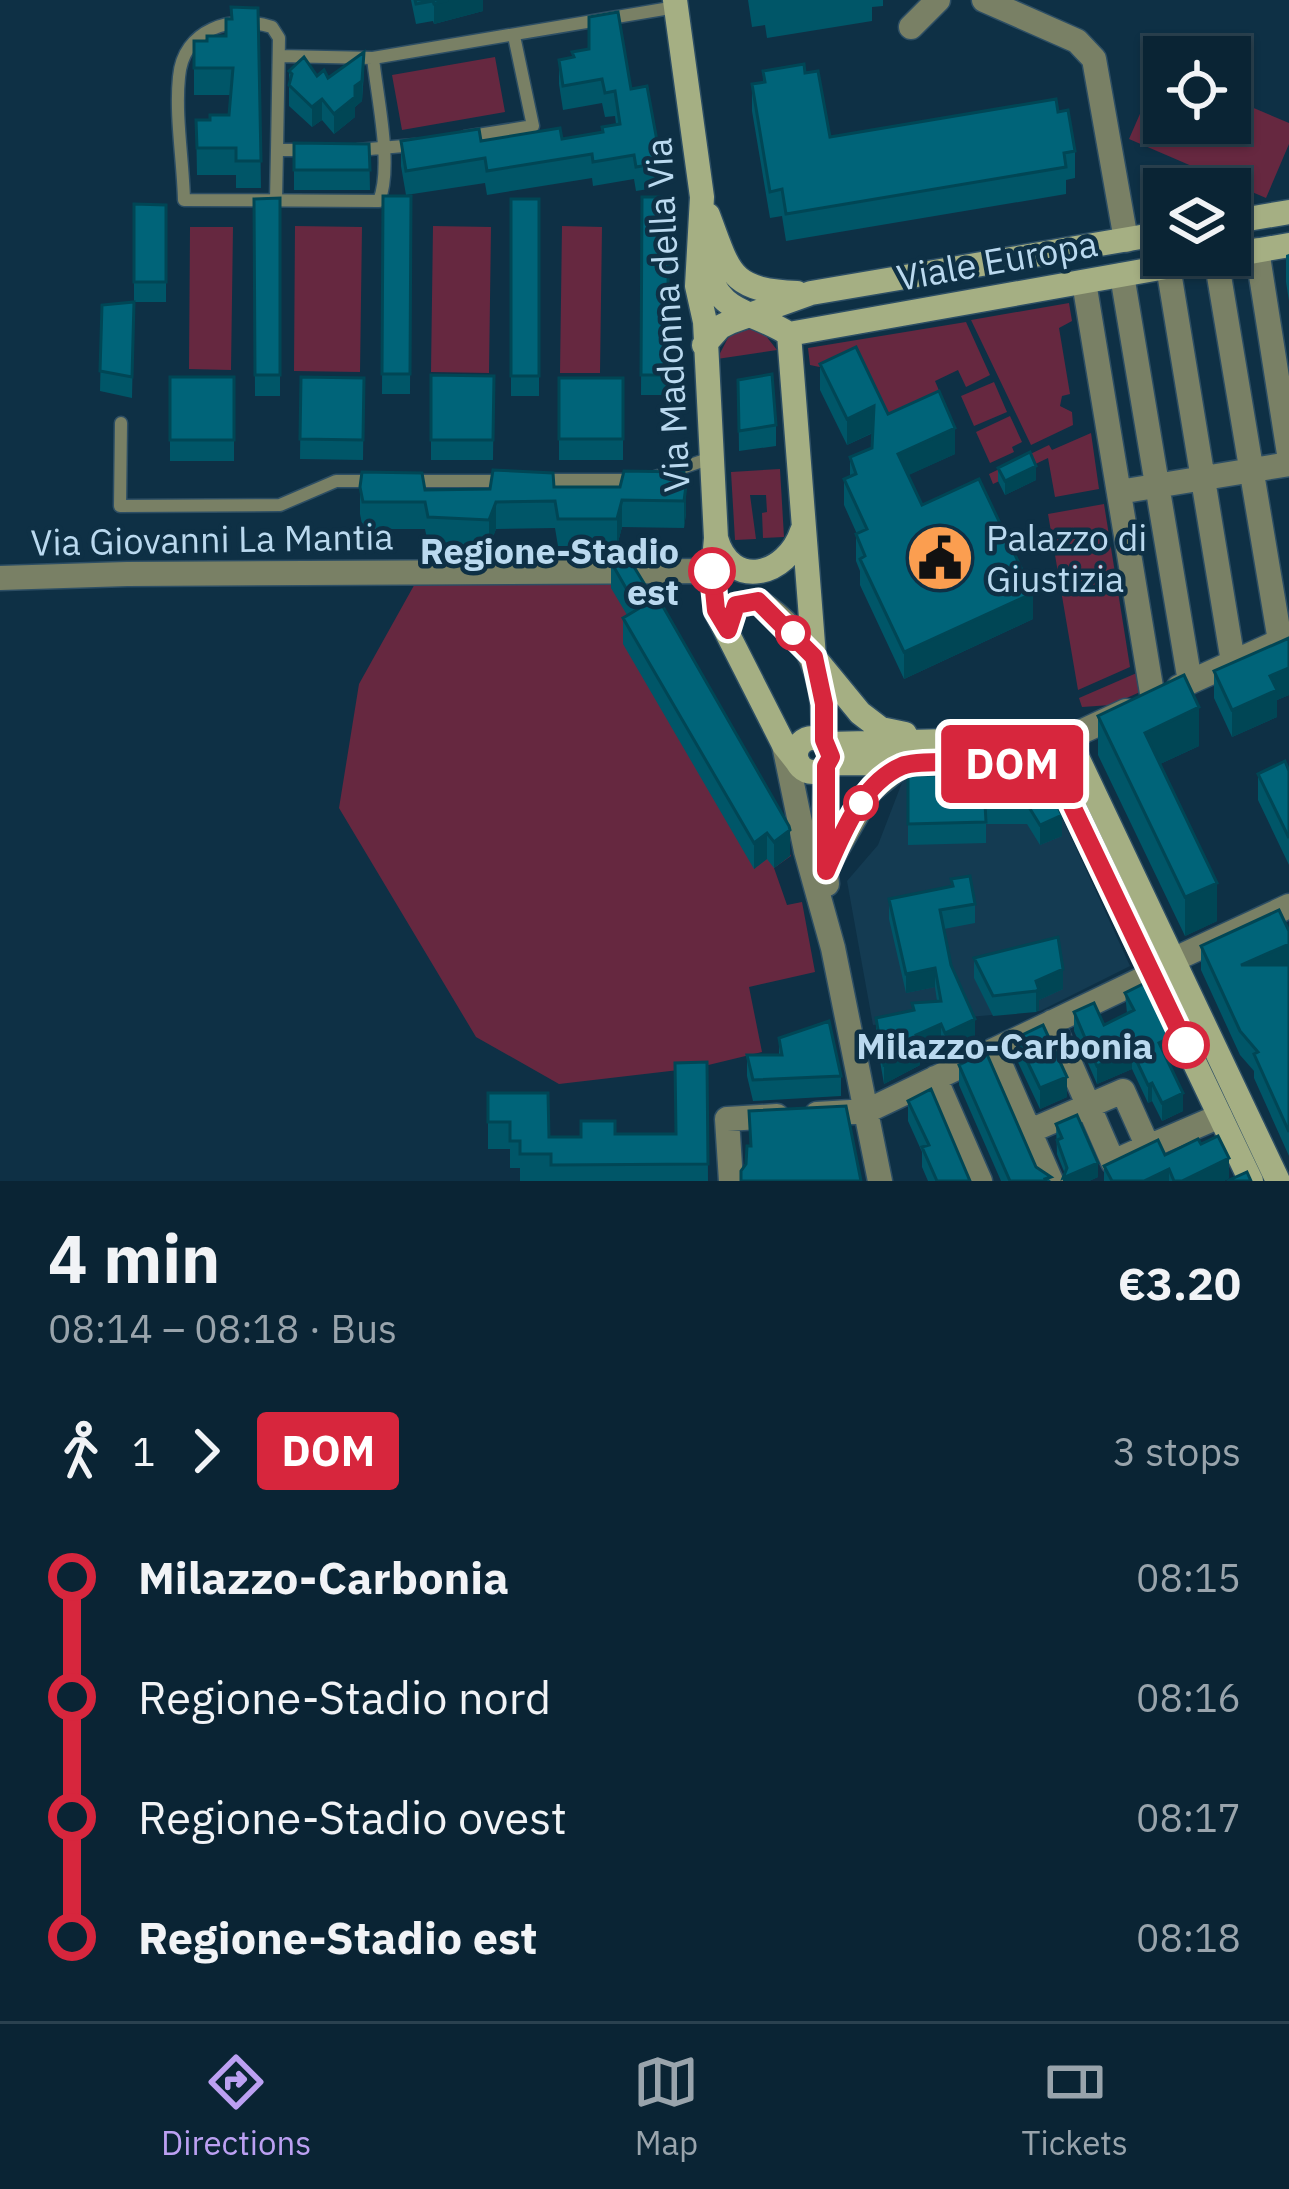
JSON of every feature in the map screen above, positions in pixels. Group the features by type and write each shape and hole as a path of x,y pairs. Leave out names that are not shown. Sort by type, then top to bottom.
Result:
{"street":[{"path":"911,27 938,0"},
{"path":"984,0 1077,41 1094,59 1126,240"},
{"name":"Via Madonna della Via","path":"675,3 702,197 698,286 705,322 716,610 792,758"},
{"path":"702,197 734,275 748,287 811,293"},
{"path":"1251,218 1289,212"},
{"name":"Viale Europa","path":"811,293 1143,237"},
{"name":"Viale Europa","path":"1251,251 1289,245"},
{"path":"701,249 720,298 789,334 814,657 824,704 826,871 833,948"},
{"path":"1257,250 1289,454"},
{"name":"Viale Europa","path":"789,334 1143,271"},
{"path":"1122,275 1190,682"},
{"path":"1170,276 1233,662"},
{"path":"792,758 812,772 827,753 940,740 1068,738 1285,639 1219,276"},
{"path":"1084,282 1153,699"},
{"path":"704,345 720,327 811,293"},
{"path":"1119,492 1289,464"},
{"path":"714,554 720,551 751,572 765,571 788,560 803,528"},
{"name":"Via Giovanni La Mantia","path":"0,578 714,554"},
{"path":"728,630 736,605 758,601 814,657 860,713 881,729 940,740"},
{"path":"1068,738 1220,1116 1251,1181"},
{"path":"827,753 904,764 1052,764 1283,1180"},
{"path":"792,758 880,1181"},
{"path":"826,871 870,790 904,764"},
{"path":"731,1181 727,1119 867,1111 1289,906"},
{"path":"1052,1022 1113,1162 1220,1116"},
{"path":"994,1050 1052,1181"},
{"path":"935,1078 980,1181"},
{"path":"1030,1132 1124,1091 1148,1147"}],"lane":[{"path":"280,56 373,58 514,36 675,3"},
{"path":"276,200 279,38 272,27 228,22 205,30 186,53 179,74 184,200 379,201 383,150 373,58"},
{"path":"447,140 533,126 514,36"},
{"path":"340,150 426,143"},
{"path":"277,151 319,150"},
{"path":"121,423 120,506 280,505 336,481 645,480 711,458"}],"shaded area":[{"path":"495,57 505,112 402,130 392,75"},
{"path":"1143,107 1143,144 1251,144 1251,107 1289,123 1289,144 1266,198 1251,192 1251,168 1196,168 1129,139"},
{"path":"295,226 362,227 360,372 294,371"},
{"path":"433,226 491,227 489,373 431,372"},
{"path":"562,226 602,227 600,373 560,373"},
{"path":"190,227 233,227 231,370 189,369"},
{"path":"1069,303 1072,321 1059,328 1070,394 1062,396 1060,406 1072,412 1073,425 1031,445 971,320"},
{"path":"966,322 990,375 966,387 958,370 935,381 943,400 882,429 829,369 810,365 808,348"},
{"path":"750,329 766,336 777,350 717,359 729,336"},
{"path":"994,382 1007,412 974,426 961,396"},
{"path":"1010,416 1022,442 1012,447 1014,452 990,463 976,432"},
{"path":"1091,433 1099,489 1055,497 1048,458 993,484 989,474 1049,445 1052,450"},
{"path":"780,469 784,537 763,538 766,495 750,495 756,539 735,540 731,472"},
{"path":"1104,504 1130,667 1078,690 1048,514"},
{"path":"626,579 654,617 791,856 774,868 787,905 802,902 815,972 749,987 762,1052 696,1068 559,1084 476,1037 339,808 359,684 417,580"},
{"path":"1139,672 1140,692 1111,705 1082,707 1079,698"},
{"path":"903,780 1045,780 1130,966 1040,1011 873,1025 847,881 878,845"}],"building":[{"path":"231,7 258,8 261,161 236,161 236,148 197,148 196,120 229,115 233,68 194,68 194,41 226,36"},
{"path":"618,12 631,89 647,86 661,163 636,167 634,155 593,162 592,154 487,171 485,158 406,171 401,141 479,129 481,141 560,128 562,139 620,124 615,91 605,93 602,79 563,86 559,60 589,49 589,17"},
{"path":"364,52 362,81 355,86 355,97 334,114 322,99 312,107 289,85 289,71 304,57 317,76 324,70 328,78"},
{"path":"804,64 805,73 818,71 830,137 1056,99 1058,112 1068,110 1075,151 1064,153 1066,167 786,214 782,189 770,192 752,84 765,82 763,71"},
{"path":"294,143 369,144 370,170 294,170"},
{"path":"383,196 411,196 410,374 382,374"},
{"path":"642,197 669,197 667,375 641,375"},
{"path":"280,198 280,375 255,375 254,199"},
{"path":"511,199 539,199 539,376 511,376"},
{"path":"134,204 166,205 166,282 134,282"},
{"path":"134,302 132,377 100,371 102,305"},
{"path":"856,347 888,414 939,391 955,428 898,454 922,505 979,479 1033,593 904,652 860,559 865,556 856,534 867,529 844,479 856,474 850,457 872,448 874,406 847,419 820,364"},
{"path":"772,374 776,425 739,431 738,380"},
{"path":"431,375 494,376 493,440 431,440"},
{"path":"170,377 234,377 234,440 170,440"},
{"path":"301,377 364,378 363,440 300,439"},
{"path":"559,378 623,378 623,439 559,439"},
{"path":"1030,452 1036,466 1005,481 998,468"},
{"path":"493,470 553,473 554,487 620,487 624,471 684,472 686,486 684,501 622,500 617,519 558,519 555,501 496,502 489,520 428,517 425,502 363,502 360,487 362,472 422,473 425,490 490,489"},
{"path":"611,562 631,562 650,593 654,591 789,826 774,842 767,833 754,843 623,618 638,609"},
{"path":"1289,638 1289,668 1270,676 1277,690 1232,710 1214,671"},
{"path":"1184,675 1199,707 1145,733 1217,883 1185,897 1098,716"},
{"path":"1285,761 1289,771 1289,838 1258,774"},
{"path":"1043,774 1062,815 1040,825 1027,804 985,804 986,822 908,824 908,775"},
{"path":"970,876 975,904 940,910 951,965 975,1019 945,1033 941,1024 916,1035 920,1046 884,1065 876,1018 914,1010 912,1003 941,1001 935,968 906,974 889,899 953,886 951,879"},
{"path":"1279,910 1289,931 1289,944 1241,965 1289,965 1289,1132 1254,1054 1258,1052 1240,1031 1201,946"},
{"path":"1058,937 1063,969 1036,981 1039,990 993,996 974,958"},
{"path":"1147,982 1172,1036 1159,1043 1183,1093 1162,1103 1132,1051 1097,1066 1074,1012 1094,1003 1104,1025 1134,1010 1125,993"},
{"path":"829,1021 841,1076 753,1080 747,1055 782,1055 779,1038"},
{"path":"1043,1025 1067,1077 1040,1088 1016,1038"},
{"path":"986,1052 1036,1167 1051,1177 1046,1181 1010,1181 959,1065"},
{"path":"707,1062 708,1164 551,1165 551,1154 520,1154 520,1141 510,1141 510,1122 488,1122 488,1093 548,1093 549,1137 581,1137 581,1121 615,1121 615,1134 676,1134 675,1063"},
{"path":"931,1089 970,1181 937,1181 922,1147 929,1145 908,1101"},
{"path":"846,1106 861,1181 741,1181 747,1146 751,1146 749,1111"},
{"path":"1077,1115 1098,1163 1063,1178 1067,1168 1056,1124"},
{"path":"1218,1136 1229,1158 1182,1181 1174,1181 1169,1169 1144,1181 1112,1181 1104,1166 1158,1140 1165,1155 1198,1139 1201,1144"},
{"path":"1247,1172 1251,1181 1227,1181"}],"bus line":[{"name":"DOM","path":"712,571 716,610 728,630 736,605 758,601 814,657 824,704 824,740 831,757 826,766 826,871 870,790 904,764 1052,764 1186,1045"}],"place":[{"name":"Palazzo di Giustizia","path":"940,558"},
{"name":"Regione-Stadio est","path":"712,571"},
{"name":"Milazzo-Carbonia","path":"1186,1045"}]}
